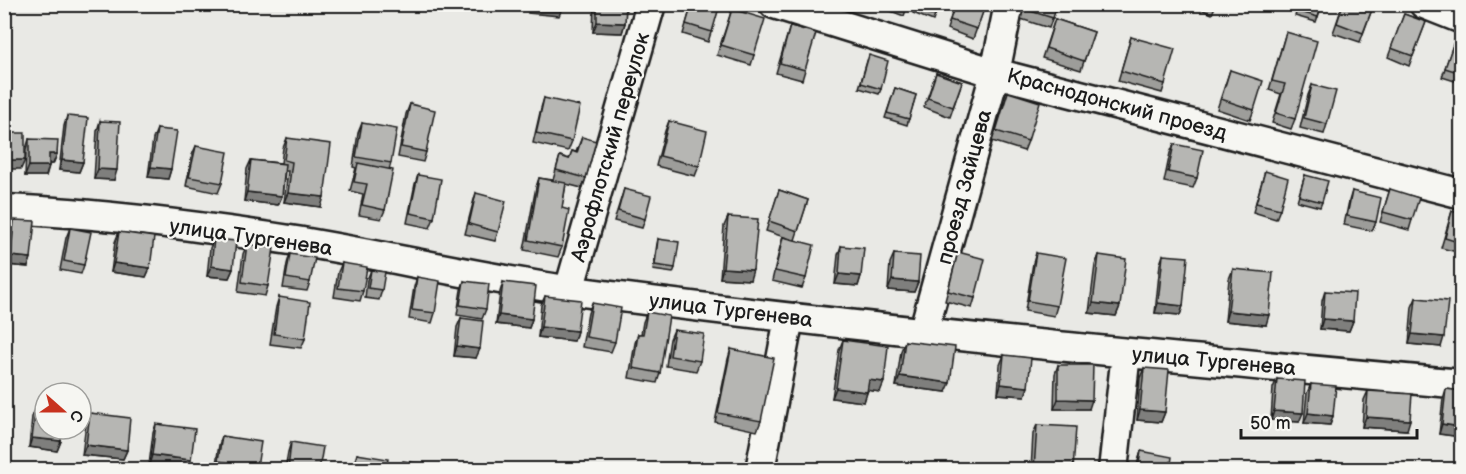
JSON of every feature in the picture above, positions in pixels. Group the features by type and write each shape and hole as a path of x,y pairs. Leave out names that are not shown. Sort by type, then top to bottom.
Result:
{"street":[{"name":"Аэрофлотский переулок","path":"568,290 651,4"},
{"name":"Краснодонский проезд","path":"774,4 995,72 1461,194"},
{"name":"проезд Зайцева","path":"923,333 995,72 1009,4"},
{"path":"1424,4 1461,19"},
{"name":"улица Тургенева","path":"4,209 67,212 291,241 568,290 789,318 1126,353 1461,384"},
{"path":"760,470 789,318"},
{"path":"1113,470 1126,353"}],"building":[{"path":"597,4 626,4 625,23 597,22"},
{"path":"692,4 720,4 712,32 686,24"},
{"path":"888,4 908,4 905,11"},
{"path":"916,4 939,4 935,16 915,8"},
{"path":"955,4 985,6 977,29 950,20"},
{"path":"1026,4 1057,4 1053,18 1024,9"},
{"path":"1299,4 1322,4 1318,17 1297,11"},
{"path":"1343,4 1374,4 1363,33 1337,23"},
{"path":"732,9 765,19 754,55 721,45"},
{"path":"1404,14 1426,22 1413,56 1391,48"},
{"path":"1055,19 1094,32 1084,61 1046,48"},
{"path":"790,26 816,33 805,70 780,63"},
{"path":"1286,32 1317,41 1295,119 1276,113 1285,84 1272,81"},
{"path":"1131,37 1175,49 1165,84 1121,71"},
{"path":"1455,39 1461,41 1461,73 1445,68"},
{"path":"869,55 888,61 881,89 861,83"},
{"path":"1230,70 1263,81 1254,110 1221,99"},
{"path":"936,73 962,82 953,107 928,98"},
{"path":"1312,85 1336,91 1327,124 1304,118"},
{"path":"895,88 916,95 909,119 887,113"},
{"path":"1008,92 1040,102 1028,141 996,131"},
{"path":"544,98 580,106 572,141 536,133"},
{"path":"410,104 435,110 426,152 401,147"},
{"path":"67,116 88,118 83,162 62,160"},
{"path":"100,121 120,122 117,170 98,169"},
{"path":"669,121 707,131 699,166 660,156"},
{"path":"362,123 397,129 391,163 356,157"},
{"path":"157,129 177,131 171,169 151,167"},
{"path":"4,133 25,133 25,160 4,160"},
{"path":"582,137 596,141 586,178 556,170 560,156 569,159 572,151 577,153"},
{"path":"287,138 331,144 324,197 288,193 292,162 284,160"},
{"path":"29,139 58,140 57,154 49,154 49,166 29,166"},
{"path":"1174,144 1203,150 1197,178 1168,172"},
{"path":"196,146 228,152 222,183 189,177"},
{"path":"251,160 285,164 282,196 247,192"},
{"path":"358,163 393,170 385,210 362,205 367,184 354,182"},
{"path":"1265,171 1288,178 1280,209 1256,203"},
{"path":"418,175 441,179 434,218 410,213"},
{"path":"1305,175 1328,181 1322,202 1299,196"},
{"path":"539,178 566,183 562,208 569,210 562,247 528,240"},
{"path":"624,189 651,196 645,219 618,211"},
{"path":"1390,189 1419,198 1412,220 1383,212"},
{"path":"779,190 808,200 798,231 769,221"},
{"path":"1352,191 1381,198 1376,222 1347,216"},
{"path":"476,193 506,201 498,232 469,224"},
{"path":"1452,211 1461,214 1461,243 1445,238"},
{"path":"728,217 758,219 753,270 723,268"},
{"path":"4,220 9,220 5,256 4,256"},
{"path":"14,220 35,221 31,258 11,256"},
{"path":"70,228 91,232 84,265 64,261"},
{"path":"119,232 154,237 150,268 114,263"},
{"path":"783,237 814,245 806,278 775,271"},
{"path":"214,239 236,241 233,269 211,266"},
{"path":"658,239 679,242 675,268 655,265"},
{"path":"247,244 274,248 268,286 242,282"},
{"path":"841,246 864,248 861,276 839,274"},
{"path":"958,252 985,259 975,298 948,291"},
{"path":"1036,253 1066,258 1057,306 1028,301"},
{"path":"290,254 315,258 310,282 286,278"},
{"path":"894,254 920,256 918,282 892,280"},
{"path":"1099,255 1126,259 1120,306 1093,303"},
{"path":"1163,255 1188,257 1183,306 1158,303"},
{"path":"342,263 367,267 363,291 338,288"},
{"path":"1233,269 1273,273 1269,315 1228,311"},
{"path":"371,270 385,272 382,290 368,288"},
{"path":"417,277 440,281 435,313 412,310"},
{"path":"464,281 489,284 486,309 460,305"},
{"path":"503,282 536,286 532,319 499,315"},
{"path":"1325,291 1355,293 1353,321 1323,319"},
{"path":"545,296 581,300 577,331 541,327"},
{"path":"279,297 310,302 305,339 274,334"},
{"path":"1416,298 1448,301 1444,337 1412,334"},
{"path":"592,303 621,308 615,342 586,337"},
{"path":"647,312 669,316 660,373 633,368 638,334 643,334"},
{"path":"461,318 483,321 480,349 457,346"},
{"path":"674,330 704,334 700,361 670,356"},
{"path":"843,340 888,346 884,382 869,380 867,392 836,388"},
{"path":"905,341 955,347 950,383 900,376"},
{"path":"731,349 774,358 761,421 718,413"},
{"path":"1004,355 1031,358 1028,387 1001,384"},
{"path":"1058,365 1093,365 1092,400 1058,399"},
{"path":"1144,368 1169,370 1165,412 1140,410"},
{"path":"1277,379 1305,381 1303,413 1274,411"},
{"path":"1311,384 1336,386 1333,416 1308,413"},
{"path":"1446,389 1461,391 1461,427 1442,424"},
{"path":"1368,391 1412,394 1410,420 1366,417"},
{"path":"93,413 130,418 127,450 86,445 86,441 93,441"},
{"path":"156,424 195,429 191,460 152,455"},
{"path":"1037,425 1076,427 1073,470 1034,469"},
{"path":"222,436 261,442 257,467 218,461"},
{"path":"291,442 323,447 319,470 288,470"},
{"path":"1141,451 1172,457 1170,470 1138,470"},
{"path":"357,454 388,459 386,470 354,470"},
{"path":"403,461 435,466 434,470 402,470"}]}
